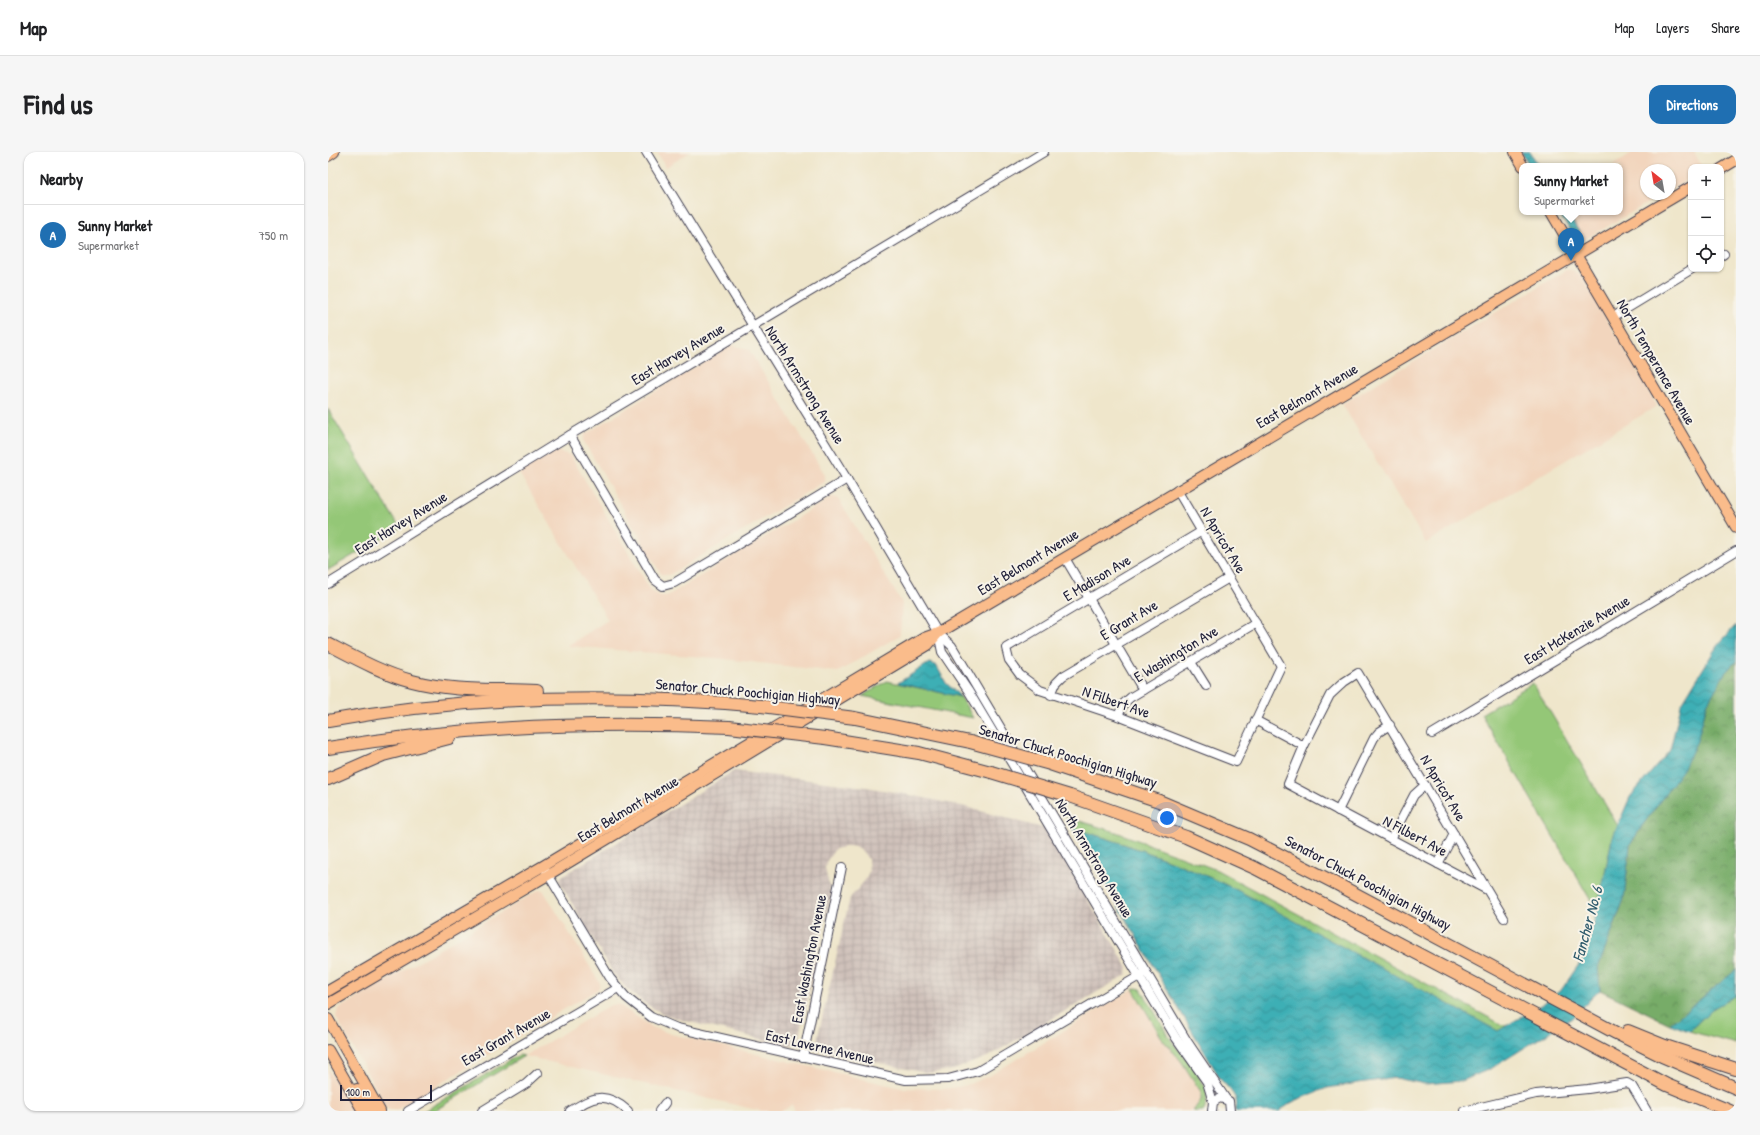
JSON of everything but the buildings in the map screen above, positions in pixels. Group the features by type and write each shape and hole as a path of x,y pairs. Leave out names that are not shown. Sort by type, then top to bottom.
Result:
{"highway":[{"path":"328,644 384,671 424,684 474,689 584,693 622,698"},
{"name":"Senator Chuck Poochigian Highway","path":"328,721 404,710 538,698 689,700 761,706 855,718 970,742 1050,764 1145,796 1249,839 1335,882 1587,1018 1662,1056 1736,1088"},
{"path":"328,748 422,734 549,726 637,724 729,727 825,738 919,753 991,772 1070,796 1186,838 1255,868 1362,923 1519,1008 1667,1085 1708,1111"},
{"path":"328,779 383,755 418,745 454,738 549,726"},
{"path":"1587,1018 1605,1020 1665,1046 1736,1069"},
{"path":"1667,1085 1730,1111"}],"main road":[{"path":"328,156 334,152"},
{"path":"1515,152 1521,163"},
{"path":"1724,167 1736,160"},
{"name":"East Belmont Avenue","path":"328,991 543,866 924,638 938,633 1177,490 1688,189"},
{"name":"North Temperance Avenue","path":"1553,215 1736,527"},
{"name":"East Belmont Avenue","path":"328,1004 548,876 928,645 938,633"},
{"path":"328,1019 380,1111"},
{"path":"328,1050 363,1111"},
{"path":"341,1073 354,1085 371,1111"}],"street":[{"name":"North Armstrong Avenue","path":"646,152 847,479 938,633 952,646 1186,1041 1230,1104 1230,1111"},
{"name":"East Harvey Avenue","path":"328,584 570,435 1044,152"},
{"path":"1613,318 1688,271"},
{"path":"570,435 655,580 664,586 674,583 847,479"},
{"name":"N Apricot Ave","path":"1177,490 1281,666 1255,720"},
{"name":"E Madison Ave","path":"1006,648 1202,531"},
{"name":"East McKenzie Avenue","path":"1432,734 1736,551"},
{"path":"1065,558 1143,690"},
{"name":"E Grant Ave","path":"1052,695 1056,683 1063,676 1229,578"},
{"name":"E Washington Ave","path":"1118,716 1124,703 1143,690 1256,623"},
{"name":"North Armstrong Avenue","path":"938,633 942,652 969,692 1176,1038 1207,1082 1212,1109"},
{"name":"N Filbert Ave","path":"1006,648 1009,660 1020,675 1040,690 1118,716 1236,762 1255,720"},
{"path":"1191,662 1206,686"},
{"name":"N Apricot Ave","path":"1304,746 1330,695 1358,672 1504,918"},
{"path":"1255,720 1304,746"},
{"path":"1338,811 1374,738 1379,732 1390,725"},
{"name":"N Filbert Ave","path":"1304,746 1288,784 1487,890"},
{"path":"1391,839 1414,795 1425,786"},
{"path":"1438,864 1454,834"},
{"name":"East Laverne Avenue","path":"543,866 610,978 626,997 651,1017 677,1028 906,1080 937,1080 965,1076 990,1065 1146,972"},
{"name":"East Washington Avenue","path":"803,1057 842,867"},
{"name":"East Grant Avenue","path":"408,1111 618,988"},
{"path":"482,1111 526,1084 538,1073"},
{"path":"1464,1111 1536,1094 1627,1083 1632,1086 1647,1111"},
{"path":"570,1111 593,1098 599,1097 616,1102 628,1111"},
{"path":"1212,1109 1220,1098 1226,1099"},
{"path":"659,1111 665,1103"}],"shaded area":[{"path":"657,152 690,152 666,167"},
{"path":"1633,152 1694,152 1700,164 1688,164 1688,179 1676,186 1676,164 1640,164 1640,200 1653,200 1584,240 1569,215 1623,215 1623,163 1616,163"},
{"path":"1567,270 1572,270 1582,276 1657,406 1426,543 1342,404"},
{"path":"732,345 749,350 825,475 824,482 669,575 661,574 583,440 585,434"},
{"path":"556,451 570,455 650,589 659,596 667,596 832,497 838,498 902,603 900,635 838,672 716,658 567,646 608,620 519,473"},
{"path":"734,771 866,787 910,795 962,806 1046,829 1128,968 1126,975 987,1057 953,1070 926,1073 820,1050 816,1045 850,898 866,879 869,871 868,859 863,852 857,847 848,846 835,849 826,862 825,868 831,895 798,1040 790,1046 663,1014 646,1004 628,990 613,973 559,881 562,876"},
{"path":"539,890 543,890 600,983 598,989 396,1110 387,1109 336,1017 338,1009"},
{"path":"1133,989 1163,1040 1181,1061 1201,1092 1201,1100 1193,1111 795,1111 792,1105 782,1111 762,1111 524,1056 611,1005 618,1004 652,1027 671,1034 901,1088 944,1089 964,1086 989,1076"},
{"path":"328,1069 354,1111 328,1111"}],"green space":[{"path":"328,409 400,528 328,570"},
{"path":"1736,661 1736,970 1670,1024 1600,990 1598,968 1624,899 1630,845 1697,741 1707,704 1725,673"},
{"path":"887,681 961,697 973,718 862,696"},
{"path":"1533,683 1618,826 1612,839 1597,911 1481,714"},
{"path":"1066,817 1116,832 1217,870 1502,1025 1509,1024 1497,1032 1243,893 1159,857 1072,828"},
{"path":"1133,989 1141,989 1173,1043 1192,1065 1206,1088 1207,1100 1204,1111 1193,1111 1201,1100 1201,1092 1181,1061 1163,1040"},
{"path":"1736,994 1736,1044 1689,1031 1712,1009"},
{"path":"519,1055 524,1056 434,1111 424,1111"}],"water":[{"path":"1521,152 1530,152 1537,163 1528,163"},
{"path":"1560,215 1569,215 1584,240 1577,240"},
{"path":"1736,625 1736,661 1725,673 1707,704 1697,741 1684,768 1630,845 1624,899 1598,968 1600,990 1572,1018 1492,1068 1462,1081 1425,1084 1396,1078 1358,1083 1327,1088 1296,1100 1279,1111 1235,1111 1236,1102 1233,1094 1221,1080 1072,828 1159,857 1243,893 1498,1031 1544,1003 1562,989 1584,957 1597,911 1612,839 1630,797 1670,750 1681,705 1717,646"},
{"path":"929,663 936,665 946,683 961,697 898,683"},
{"path":"1736,970 1735,996 1712,1009 1689,1031 1670,1024"}],"place":[{"name":"Sunny Market","path":"1571,261"}],"water label":[{"name":"Fancher No. 6","path":"1587,924"}]}
